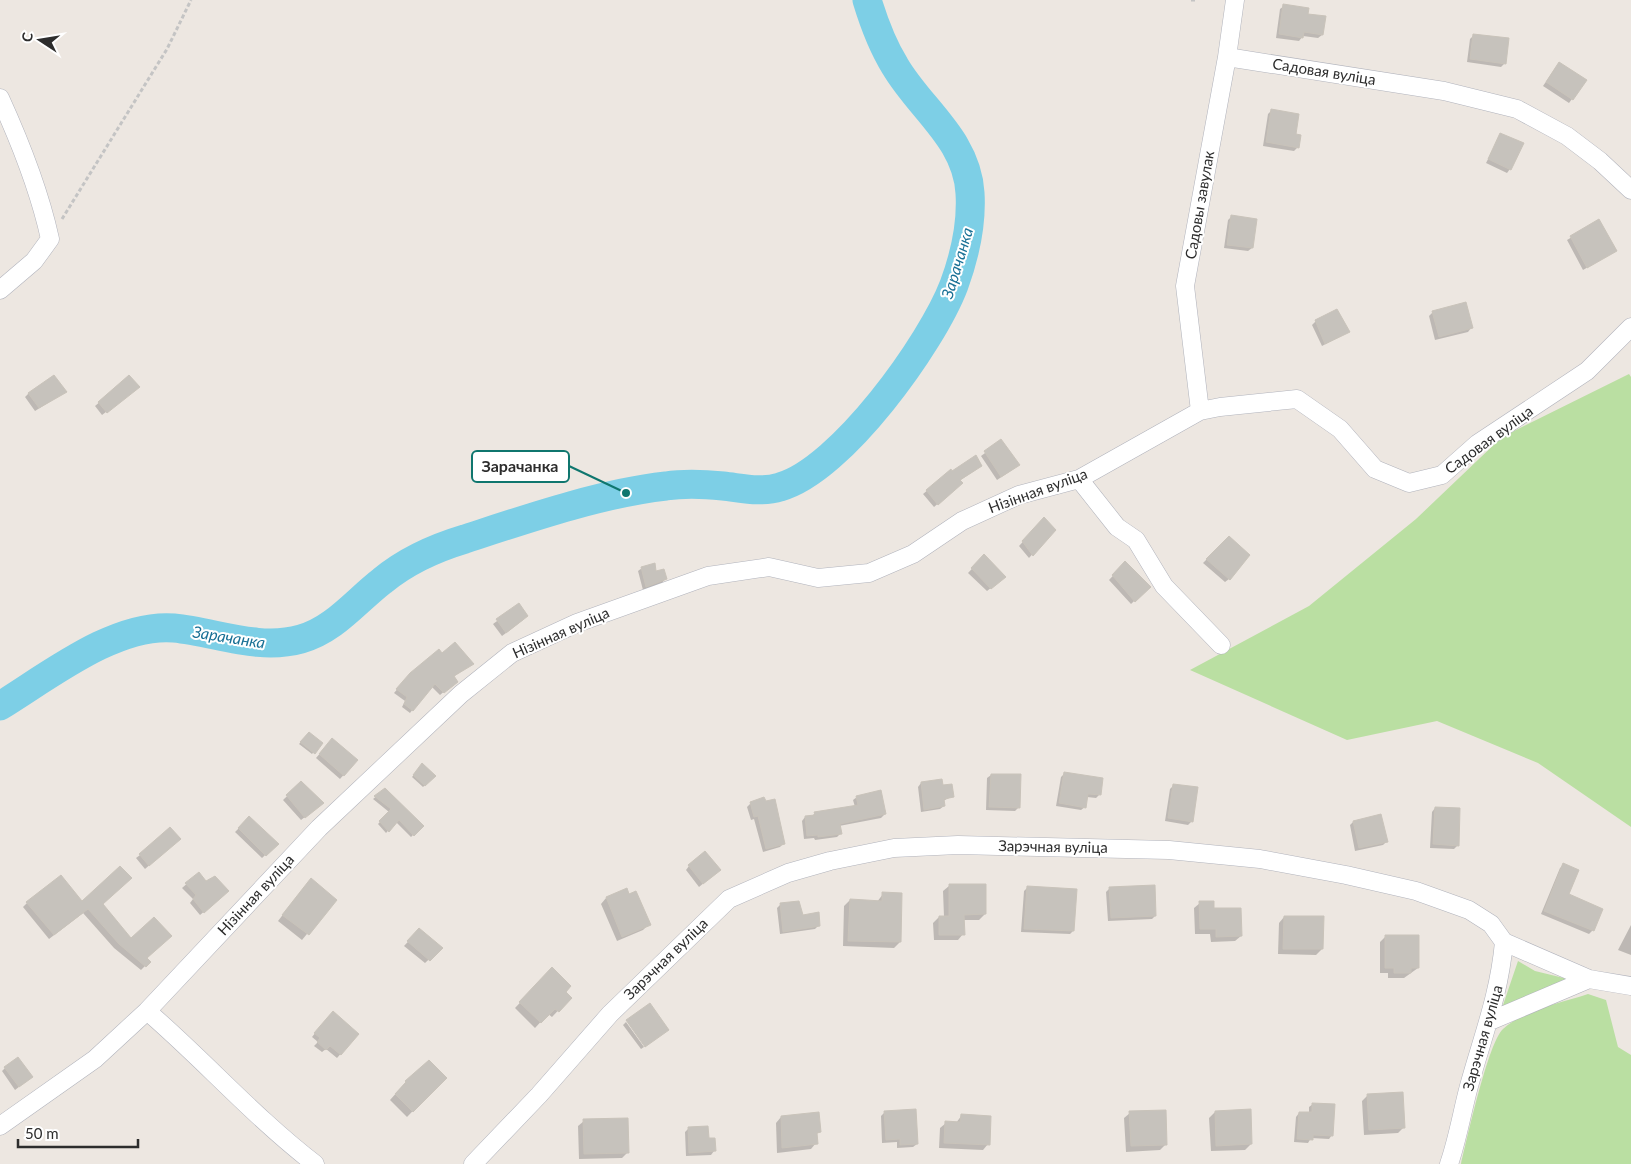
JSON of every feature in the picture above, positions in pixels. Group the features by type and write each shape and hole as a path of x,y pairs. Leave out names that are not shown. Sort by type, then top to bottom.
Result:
{"street":[{"name":"Садовы завулак","path":"1200,411 1185,286 1227,57 1235,0"},
{"name":"Садовая вуліца","path":"1227,57 1444,91 1517,109 1567,136 1600,161 1631,190"},
{"path":"0,98 19,140 41,200 50,239 34,262 1,290"},
{"path":"0,133 19,140"},
{"name":"Садовая вуліца","path":"1200,411 1297,399 1340,429 1376,469 1409,483 1442,475 1478,444 1587,371 1631,327"},
{"name":"Нізінная вуліца","path":"0,1126 95,1059 147,1011 319,828 461,694 512,653 576,623 708,576 769,567 818,578 869,573 913,554 962,521 1019,495 1078,479 1200,411"},
{"path":"1078,479 1117,527 1136,540 1164,586 1221,645"},
{"name":"Зарэчная вуліца","path":"473,1164 539,1095 610,1014 729,899 788,873 830,861 894,848 958,846 1168,850 1260,859 1346,874 1416,891 1469,910 1491,924 1504,942 1502,971 1490,1021 1469,1086 1450,1164"},
{"path":"1504,942 1589,979 1631,986"},
{"path":"1490,1021 1589,979"},
{"path":"147,1011 193,1050 289,1144 315,1164"}],"path":[{"path":"50,239 167,49 191,0"},
{"path":"1191,0 1197,0"}],"green space":[{"path":"1629,374 1631,377 1631,827 1538,763 1437,721 1347,740 1190,670 1309,606 1416,519 1502,437"},
{"path":"1518,961 1535,971 1572,980 1502,1008"},
{"path":"1588,994 1606,1000 1618,1047 1631,1055 1631,1164 1461,1164 1485,1071 1497,1038 1503,1029 1522,1016"}],"building":[{"path":"1283,4 1309,8 1308,14 1326,16 1323,35 1304,32 1303,38 1279,34"},
{"path":"1473,34 1509,38 1506,64 1470,59"},
{"path":"1559,62 1587,80 1573,100 1546,82"},
{"path":"1271,109 1299,114 1296,134 1301,135 1299,148 1266,142"},
{"path":"1500,133 1524,143 1511,170 1488,159"},
{"path":"1231,215 1257,219 1253,248 1227,245"},
{"path":"1599,219 1617,251 1587,268 1570,236"},
{"path":"1466,302 1473,328 1439,337 1432,311"},
{"path":"1337,309 1350,332 1325,344 1315,320"},
{"path":"54,375 67,392 39,408 28,393"},
{"path":"129,375 140,387 107,413 98,402"},
{"path":"1001,439 1020,465 1001,477 984,451"},
{"path":"976,455 982,466 960,480 963,483 938,505 926,490 951,469 952,471"},
{"path":"1044,517 1056,530 1033,556 1022,541"},
{"path":"1229,536 1250,555 1230,580 1206,559"},
{"path":"984,554 1006,577 991,589 971,568"},
{"path":"1125,561 1151,587 1135,602 1112,575"},
{"path":"655,563 656,571 664,569 667,579 646,587 641,567"},
{"path":"519,603 528,616 506,633 496,619"},
{"path":"455,642 474,664 454,676 458,682 444,693 435,684 413,711 404,704 407,697 396,689 410,673 439,649 442,653"},
{"path":"309,732 323,743 315,754 300,742"},
{"path":"332,738 358,760 344,776 319,754"},
{"path":"422,763 436,776 425,786 413,775"},
{"path":"1064,772 1103,778 1101,795 1088,794 1086,808 1059,803"},
{"path":"991,774 1021,774 1020,808 989,807"},
{"path":"942,779 943,785 952,784 954,797 944,799 945,806 924,810 921,782"},
{"path":"301,781 324,803 305,818 286,795"},
{"path":"1173,784 1198,787 1193,822 1168,818"},
{"path":"385,788 424,826 414,836 399,820 389,832 379,821 391,809 374,796"},
{"path":"881,790 886,814 840,824 842,834 818,837 818,835 807,836 805,816 815,815 814,812 858,805 856,796"},
{"path":"764,797 766,801 775,799 785,844 766,849 758,816 754,817 750,802"},
{"path":"1435,807 1460,808 1459,846 1433,844"},
{"path":"1381,814 1388,842 1359,848 1353,821"},
{"path":"249,816 279,844 266,856 238,828"},
{"path":"170,827 181,839 149,866 139,854"},
{"path":"705,851 721,870 703,884 688,865"},
{"path":"1563,863 1579,870 1569,894 1603,909 1594,931 1544,911"},
{"path":"120,866 132,878 103,904 131,938 154,917 172,936 147,958 151,962 146,967 119,944 88,909 54,935 26,902 61,875 82,901"},
{"path":"199,872 206,881 215,876 229,891 204,913 193,899 196,895 185,883"},
{"path":"311,878 337,900 309,935 282,915"},
{"path":"949,884 986,884 986,914 964,915 965,935 939,935 939,916 949,916"},
{"path":"1155,885 1156,916 1111,918 1109,887"},
{"path":"1027,886 1077,889 1074,931 1024,929"},
{"path":"627,888 629,894 636,891 651,925 622,937 606,897"},
{"path":"882,892 902,893 901,942 848,941 850,899 882,901"},
{"path":"799,901 803,915 819,912 820,926 783,932 780,903"},
{"path":"1199,901 1214,901 1214,908 1241,908 1242,936 1216,937 1216,929 1200,929"},
{"path":"1284,916 1324,916 1323,949 1283,949"},
{"path":"419,928 443,948 430,961 407,941"},
{"path":"1385,935 1419,935 1419,968 1411,968 1411,973 1394,973 1394,968 1385,968"},
{"path":"552,967 571,986 566,992 572,998 559,1012 555,1009 541,1023 519,1002"},
{"path":"650,1003 669,1030 645,1047 626,1020"},
{"path":"333,1011 359,1034 341,1055 330,1046 326,1050 317,1042 320,1038 314,1033"},
{"path":"18,1057 33,1077 19,1087 4,1067"},
{"path":"429,1060 447,1078 413,1112 395,1094 405,1081"},
{"path":"1403,1092 1405,1128 1369,1130 1367,1094"},
{"path":"1312,1103 1335,1104 1333,1136 1313,1135 1313,1140 1297,1139 1299,1112 1312,1112"},
{"path":"916,1109 918,1144 900,1145 900,1139 886,1140 884,1111"},
{"path":"1251,1109 1252,1144 1216,1146 1215,1111"},
{"path":"1166,1110 1167,1145 1131,1146 1129,1111"},
{"path":"819,1112 821,1132 817,1133 818,1144 782,1148 781,1116"},
{"path":"961,1114 991,1116 990,1145 944,1143 945,1121 960,1122"},
{"path":"628,1118 629,1153 584,1154 583,1119"},
{"path":"708,1126 709,1138 715,1138 716,1151 689,1153 688,1127"}],"waterway":[{"name":"Зарачанка","path":"0,706 83,654 129,634 152,629 174,628 253,642 269,643 301,639 313,635 334,622 401,567 432,551 454,543 564,508 641,489 687,484 773,489 804,476 830,456 856,431 882,401 926,339 943,310 954,285 961,262 970,217 970,193 967,174 961,156 952,140 905,82 895,66 879,34 867,0"}],"place":[{"name":"Зарачанка","path":"626,493"}]}
